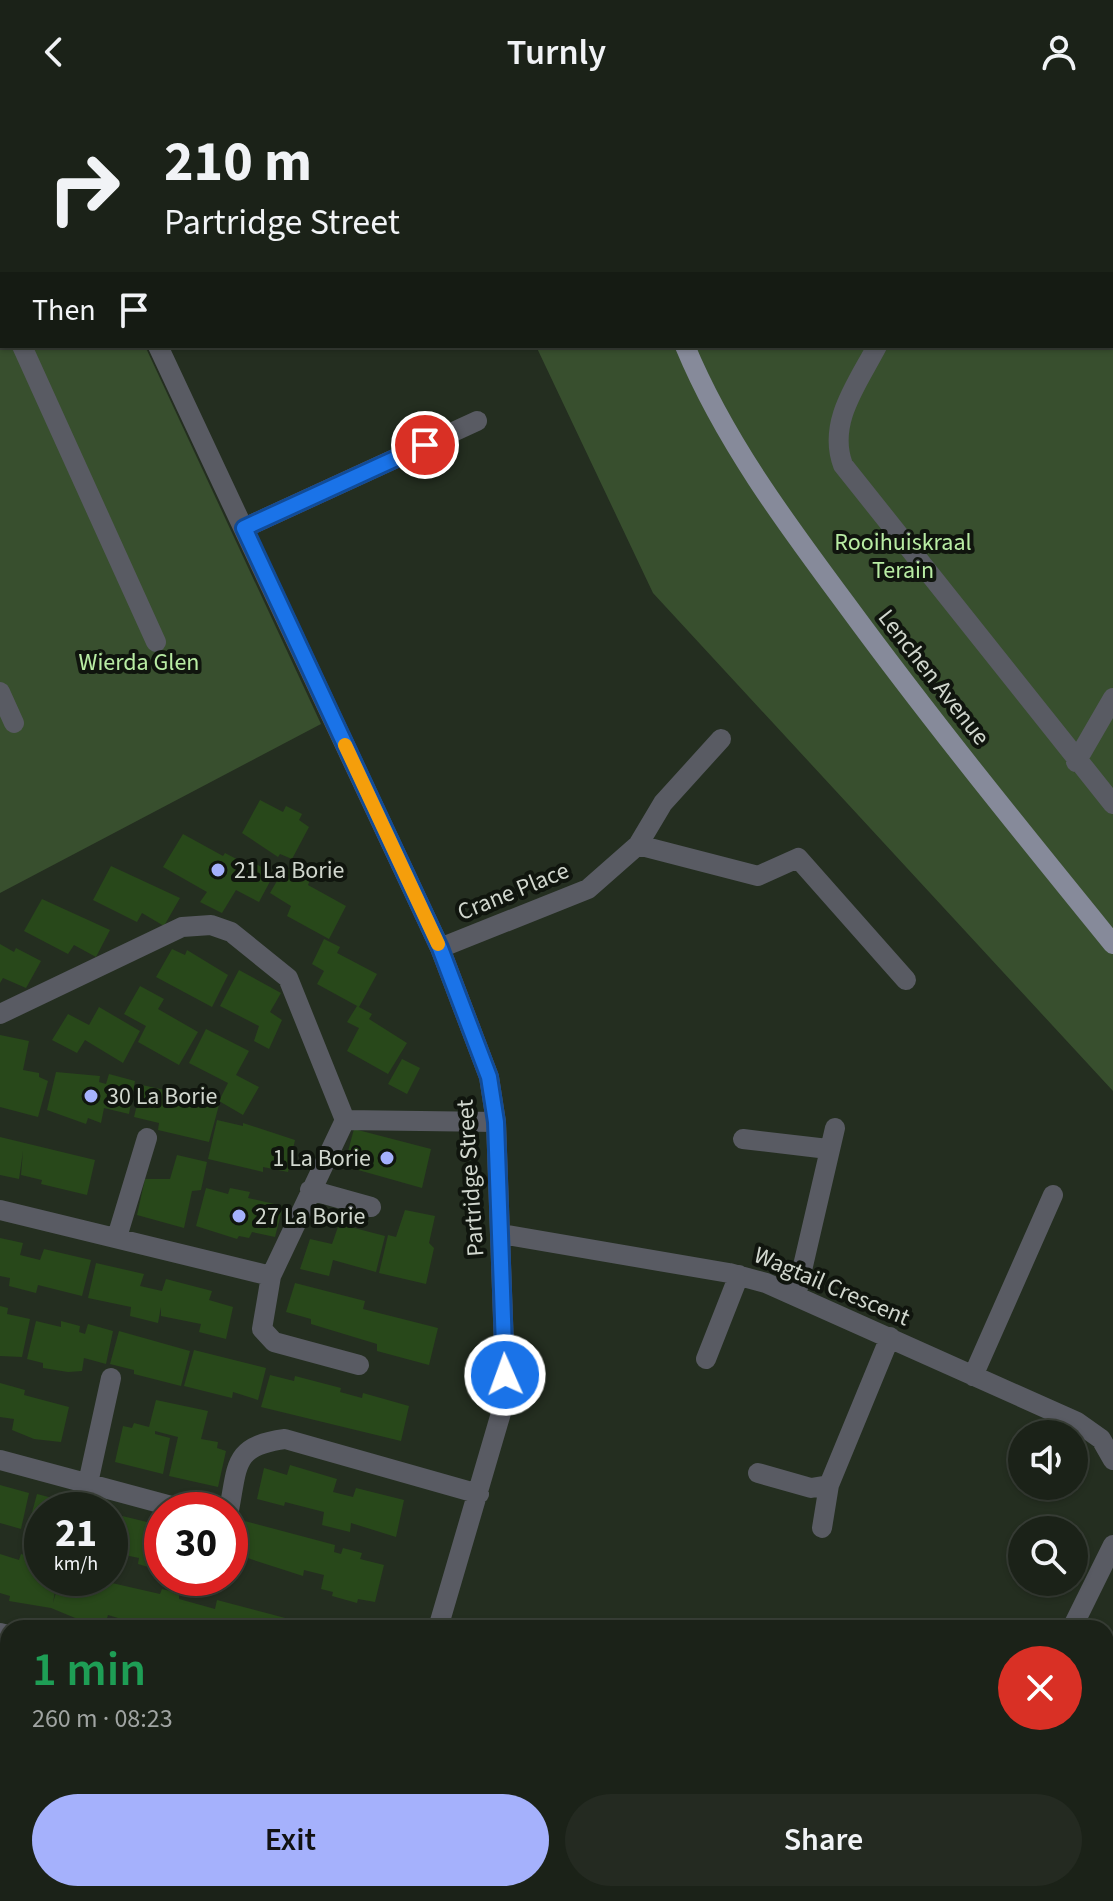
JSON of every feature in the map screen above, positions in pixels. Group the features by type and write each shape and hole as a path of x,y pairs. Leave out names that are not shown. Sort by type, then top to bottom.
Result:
{"main road":[{"name":"Lenchen Avenue","path":"686,348 705,393 779,513 969,765 1113,944"}],"street":[{"path":"23,348 156,642"},
{"name":"Partridge Street","path":"159,348 440,948 489,1077 496,1122 505,1375 501,1413 440,1620"},
{"path":"876,348 840,417 837,441 843,465 1076,762 1113,804"},
{"path":"244,528 477,421"},
{"path":"0,692 14,723"},
{"path":"1076,762 1113,698"},
{"name":"Crane Place","path":"440,948 588,889 638,845 663,803 721,739"},
{"path":"638,845 758,876 798,858 906,980"},
{"path":"0,1014 182,927 211,925 231,932 288,978 345,1120 271,1276 262,1329 274,1342 359,1365"},
{"path":"345,1120 496,1122"},
{"path":"796,1296 835,1128"},
{"path":"117,1237 147,1138"},
{"path":"743,1139 828,1149"},
{"path":"310,1190 371,1207"},
{"path":"973,1376 1053,1195"},
{"path":"0,1210 271,1276"},
{"name":"Wagtail Crescent","path":"501,1234 739,1275 796,1296 1087,1428 1101,1439 1113,1460"},
{"path":"706,1359 739,1275"},
{"path":"822,1528 829,1485 890,1337"},
{"path":"88,1483 111,1378"},
{"path":"233,1492 238,1465 247,1450 258,1443 285,1439 479,1494"},
{"path":"0,1460 144,1498"},
{"path":"758,1473 811,1488 829,1485"},
{"path":"1076,1620 1113,1545"}],"green space":[{"name":"Wierda Glen","path":"0,348 146,348 321,724 0,893"},
{"name":"Rooihuiskraal Terain","path":"537,348 1113,348 1113,1091 653,593"}],"building":[{"path":"260,800 283,812 286,806 302,814 299,820 309,827 292,859 280,854 278,857 242,833"},
{"name":"21 La Borie","path":"183,834 223,856 225,853 248,865 249,860 274,874 259,902 236,890 222,913 200,902 207,892 163,867"},
{"path":"111,866 180,898 164,926 142,913 137,922 93,900"},
{"path":"285,867 310,880 308,885 346,906 329,939 287,916 291,906 270,893"},
{"path":"42,899 110,930 96,957 74,945 68,954 24,931"},
{"path":"324,939 340,947 337,953 377,974 359,1007 317,984 324,971 312,964"},
{"path":"0,944 14,952 16,948 41,961 26,988 3,978 0,983"},
{"path":"172,949 185,955 187,950 228,975 212,1007 156,977"},
{"path":"239,970 281,993 270,1012 282,1020 269,1049 254,1041 259,1026 220,1006"},
{"path":"140,986 164,999 158,1009 198,1032 179,1065 138,1042 146,1026 124,1014"},
{"path":"357,1006 372,1014 369,1019 407,1043 388,1074 347,1051 359,1028 347,1022"},
{"path":"99,1007 140,1031 123,1063 85,1040 77,1053 52,1040 68,1014 89,1025"},
{"path":"206,1029 249,1051 236,1075 259,1087 243,1115 219,1101 228,1083 189,1063"},
{"path":"0,1035 29,1041 23,1070 39,1073 39,1077 48,1081 38,1117 0,1107"},
{"path":"402,1059 420,1068 407,1094 388,1084"},
{"name":"30 La Borie","path":"56,1072 100,1076 99,1082 106,1084 109,1074 135,1081 129,1114 104,1108 101,1123 88,1118 86,1124 47,1110"},
{"path":"142,1085 178,1093 178,1090 219,1105 209,1142 158,1130 159,1123 134,1117"},
{"path":"217,1120 243,1126 243,1123 295,1140 288,1172 263,1167 263,1172 208,1159"},
{"name":"1 La Borie","path":"354,1129 431,1149 422,1188 344,1166"},
{"path":"0,1137 95,1160 87,1195 41,1184 42,1180 21,1175 23,1151 19,1179 0,1175"},
{"path":"177,1155 207,1162 201,1190 192,1191 184,1228 137,1215 145,1179 170,1179"},
{"name":"27 La Borie","path":"206,1188 228,1194 230,1188 250,1192 248,1198 283,1206 275,1237 252,1232 249,1238 239,1236 237,1239 196,1226"},
{"path":"405,1210 435,1216 429,1243 434,1248 426,1284 379,1273 388,1235 396,1237"},
{"path":"339,1224 385,1236 376,1272 333,1260 329,1276 300,1269 310,1239 332,1244"},
{"path":"0,1238 23,1243 20,1255 40,1260 44,1249 91,1260 82,1296 38,1285 36,1293 9,1286 10,1278 0,1276"},
{"path":"96,1263 144,1274 140,1286 162,1291 166,1279 212,1291 209,1300 233,1307 226,1339 199,1332 201,1324 161,1316 161,1307 158,1323 130,1316 131,1307 88,1298"},
{"path":"295,1283 365,1301 363,1309 438,1328 429,1365 377,1351 377,1344 311,1324 311,1319 286,1312"},
{"path":"0,1306 8,1308 7,1314 30,1319 22,1357 0,1356"},
{"path":"36,1321 61,1327 61,1321 80,1326 79,1332 85,1334 88,1324 113,1331 106,1364 84,1358 82,1371 68,1372 43,1368 43,1363 27,1359"},
{"path":"119,1331 190,1351 181,1386 134,1374 134,1370 110,1364"},
{"path":"194,1350 266,1368 258,1400 233,1392 232,1398 184,1386"},
{"path":"270,1375 294,1381 295,1376 341,1388 340,1392 362,1398 363,1393 409,1406 401,1441 261,1407"},
{"path":"0,1383 25,1390 24,1395 69,1407 61,1442 34,1439 12,1430 14,1419 0,1417"},
{"path":"156,1400 208,1411 201,1439 218,1442 217,1448 226,1451 218,1487 169,1476 178,1437 155,1431 155,1434 170,1438 163,1474 115,1462 123,1426 132,1428 134,1423 149,1427"},
{"path":"290,1465 337,1479 333,1492 353,1497 356,1488 404,1500 396,1537 351,1523 350,1532 322,1525 324,1512 257,1499 264,1468 287,1475"},
{"path":"0,1485 25,1492 21,1529 0,1523"},
{"path":"128,1517 144,1521 144,1566 138,1564 139,1558 128,1556"},
{"path":"248,1522 335,1545 334,1552 341,1554 343,1548 362,1553 360,1559 384,1565 375,1602 358,1599 357,1603 332,1596 333,1592 321,1589 324,1575 304,1570 303,1576 248,1558"},
{"path":"0,1554 19,1560 21,1554 24,1555 24,1596 54,1596 53,1603 55,1596 128,1596 128,1587 144,1590 144,1596 179,1596 179,1599 215,1609 217,1600 289,1619 125,1620 108,1615 106,1620 80,1620 51,1608 9,1601 10,1596 0,1593"}],"slow traffic":[{"path":"345,745 438,944"}],"place":[{"name":"21 La Borie","path":"218,870"},
{"name":"30 La Borie","path":"91,1096"},
{"name":"1 La Borie","path":"387,1158"},
{"name":"27 La Borie","path":"239,1216"}],"route":[{"path":"425,445 244,528 440,948 489,1077 496,1122 505,1375"}]}
